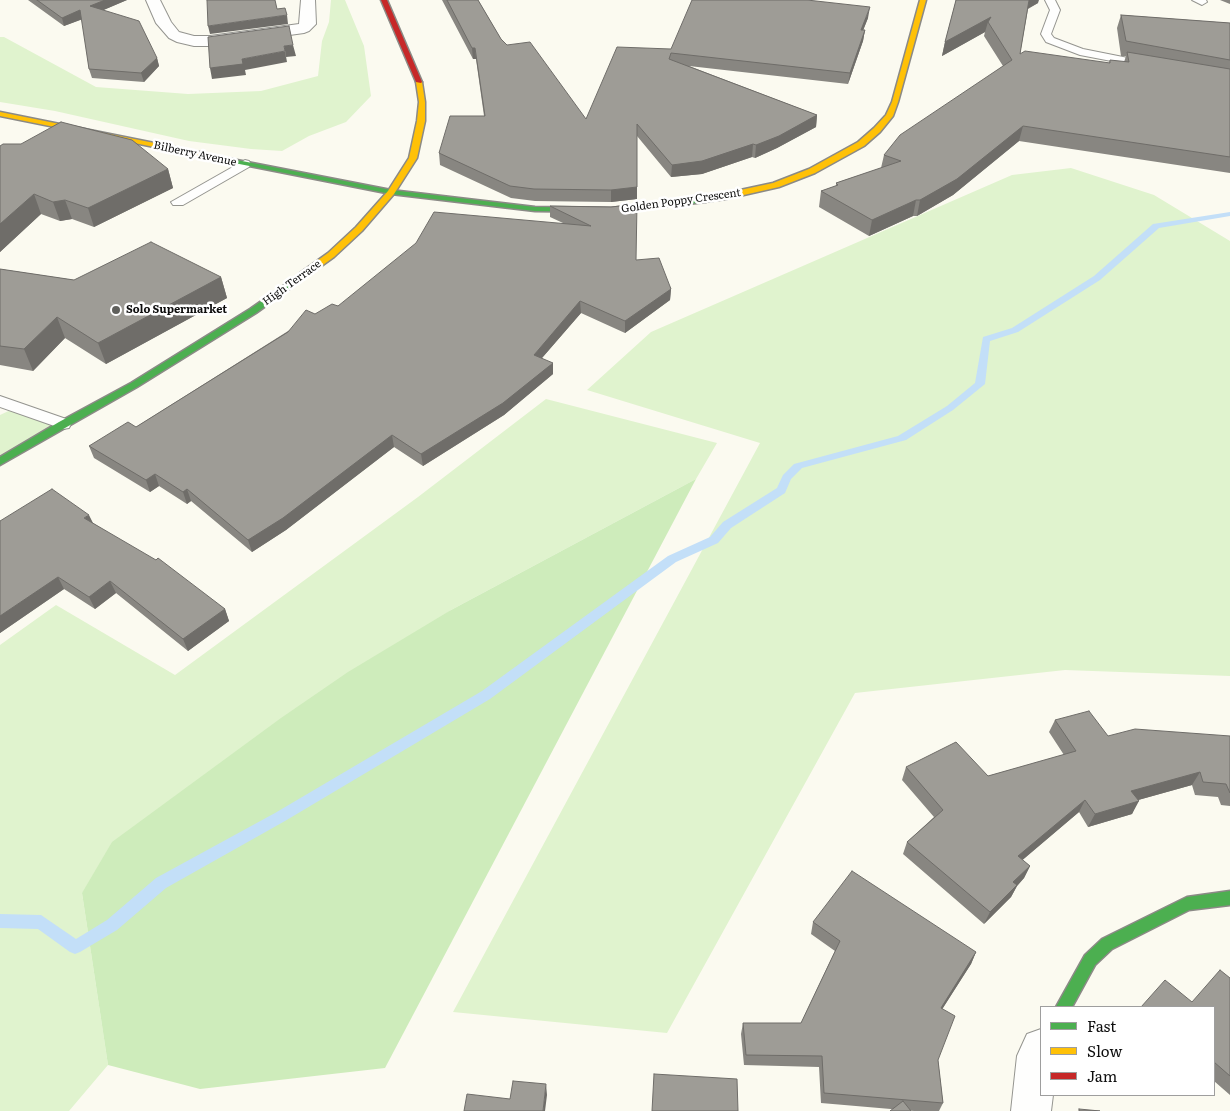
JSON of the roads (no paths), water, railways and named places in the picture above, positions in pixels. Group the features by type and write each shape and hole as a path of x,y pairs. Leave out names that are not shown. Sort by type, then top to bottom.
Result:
{"street":[{"path":"153,0 164,23 174,35 182,39 210,41 306,27 308,0"},
{"name":"High Terrace","path":"0,462 63,424 134,385 253,311 291,285 331,255 368,219 391,192 413,158 421,121 422,102 420,86 413,65 384,0"},
{"name":"Golden Poppy Crescent","path":"391,192 519,207 611,210 726,197 776,185 812,171 846,153 867,139 889,116 897,95 923,0"},
{"name":"Bilberry Avenue","path":"0,114 391,192"},
{"path":"1065,1006 1090,960 1107,944 1187,904 1230,898"},
{"path":"1031,1111 1037,1056 1040,1050"}],"lane":[{"path":"1050,0 1055,10 1046,34 1050,40 1080,52 1163,67"},
{"path":"178,202 245,164"},
{"path":"0,401 63,424"}],"waterway":[{"path":"0,921 41,922 75,947 112,925 161,883 280,817 486,695 672,559 714,540 727,525 781,490 787,477 798,466 902,438 950,408 980,384 986,339 1015,330 1097,278 1156,226 1230,214"}],"place":[{"name":"Solo Supermarket","path":"116,310"}]}
